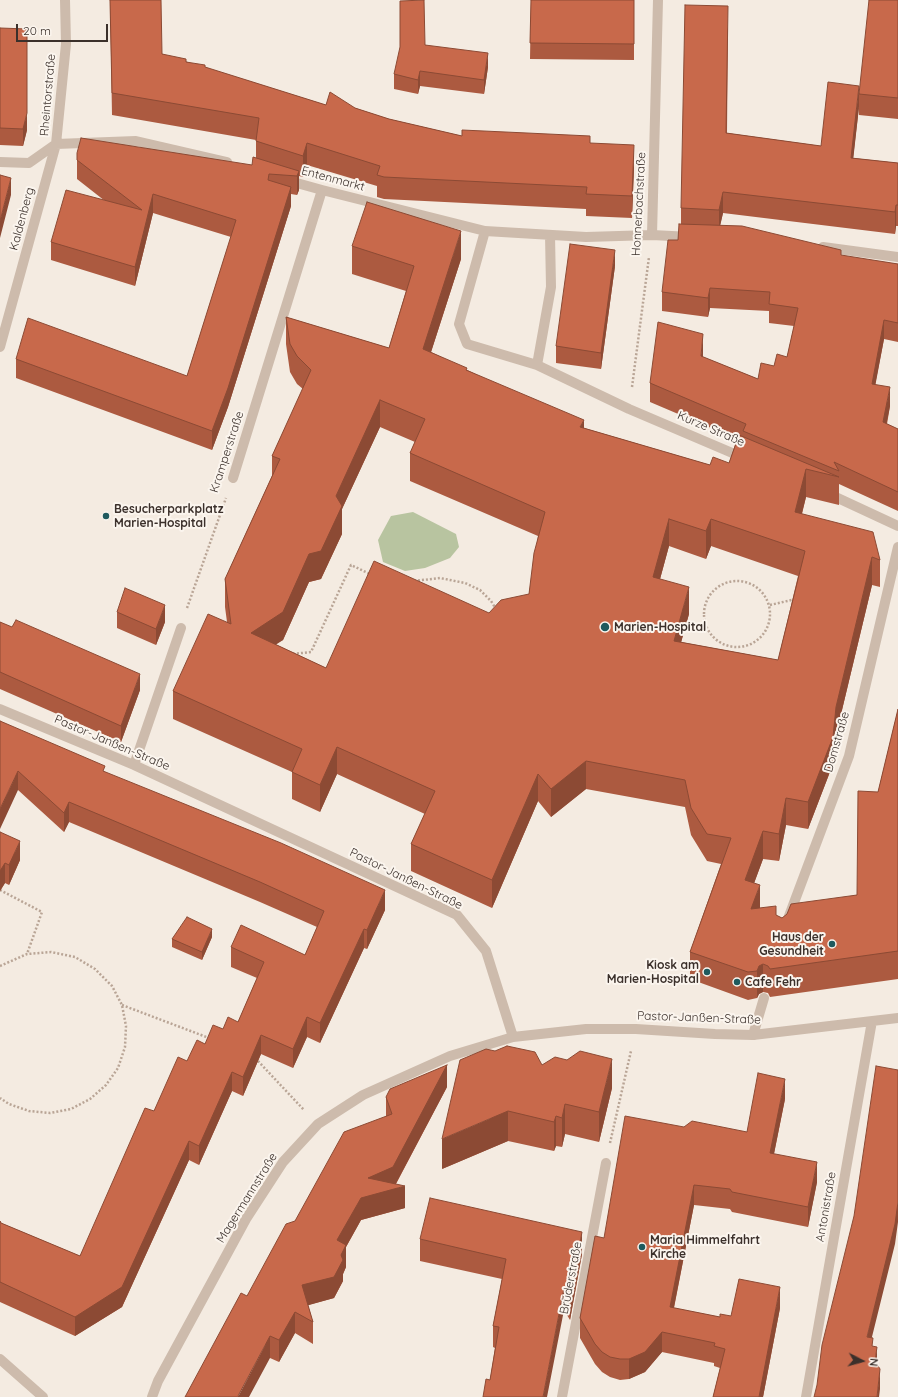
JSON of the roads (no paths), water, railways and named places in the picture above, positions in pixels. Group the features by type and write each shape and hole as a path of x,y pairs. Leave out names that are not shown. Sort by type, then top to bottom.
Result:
{"street":[{"name":"Rheintorstraße","path":"56,144 66,44 65,0"},
{"name":"Honnerbachstraße","path":"652,235 658,0"},
{"path":"0,162 29,163 56,144 136,141 236,164"},
{"name":"Kaldenberg","path":"0,347 56,144"},
{"name":"Entenmarkt","path":"279,177 322,190 486,231 586,237 652,235 699,237"},
{"name":"Kramperstraße","path":"233,478 322,190"},
{"path":"486,231 459,324 467,344 537,365 551,287 550,235"},
{"path":"814,246 898,257"},
{"name":"Kurze Straße","path":"537,365 629,409 752,461"},
{"path":"817,488 898,526"},
{"name":"Domstraße","path":"786,925 849,756 898,547"},
{"path":"134,765 181,628"},
{"name":"Pastor-Janßen-Straße","path":"0,709 134,765 457,915 481,942 486,951 514,1037 586,1029 636,1029 715,1034 753,1034 898,1018"},
{"path":"753,1034 764,998"},
{"name":"Antonistraße","path":"806,1397 872,1021"},
{"name":"Magermannstraße","path":"152,1397 158,1381 246,1219 283,1162 318,1124 363,1095 442,1059 514,1037"},
{"name":"Brüderstraße","path":"562,1397 606,1163"},
{"path":"0,1359 43,1397"}],"place":[{"name":"Besucherparkplatz Marien-Hospital","path":"106,516"},
{"name":"Marien-Hospital","path":"605,627"},
{"name":"Haus der Gesundheit","path":"832,944"},
{"name":"Kiosk am Marien-Hospital","path":"707,972"},
{"name":"Cafe Fehr","path":"737,982"},
{"name":"Maria Himmelfahrt Kirche","path":"642,1247"}]}
